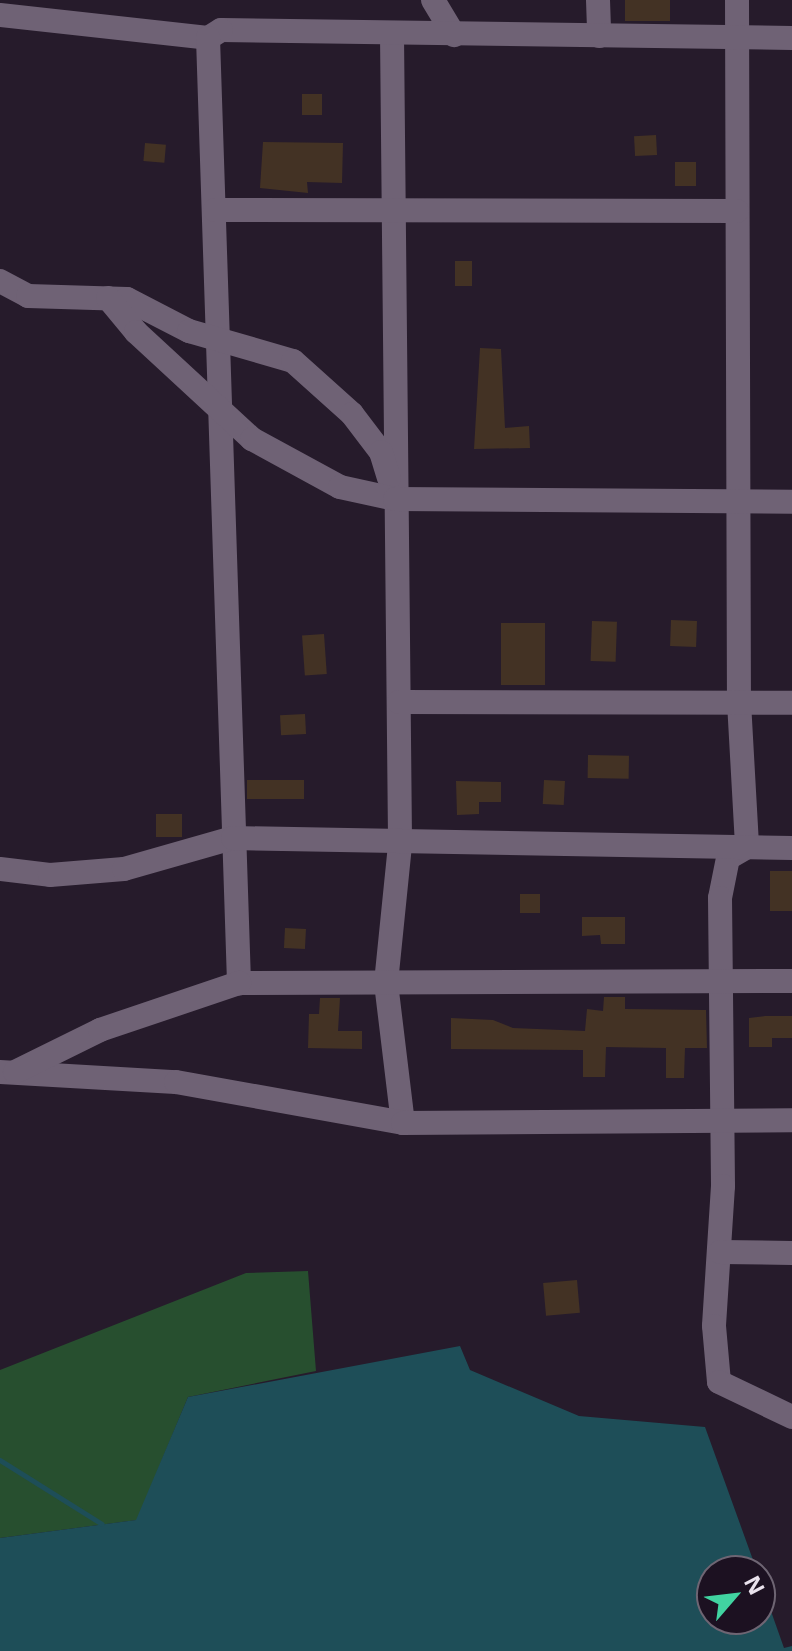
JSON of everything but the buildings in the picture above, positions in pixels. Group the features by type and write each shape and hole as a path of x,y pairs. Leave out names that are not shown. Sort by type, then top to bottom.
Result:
{"street":[{"path":"433,0 454,35"},
{"path":"453,0 454,35"},
{"path":"598,0 599,36"},
{"path":"737,0 739,702 747,847"},
{"path":"0,15 208,38 221,30 392,35 792,38"},
{"path":"392,35 400,845 386,983 403,1123"},
{"path":"208,38 239,983"},
{"path":"215,210 737,211"},
{"path":"0,281 28,296 127,299 220,341 293,361 316,378 381,452 395,499"},
{"path":"108,298 136,332 252,439 340,487 395,499 792,502"},
{"path":"399,702 792,703"},
{"path":"0,869 50,875 124,869 233,838 400,845 792,848"},
{"path":"747,847 728,858 720,898 720,1252 714,1326 719,1382 792,1417"},
{"path":"6,1072 100,1030 239,983 721,977 792,981"},
{"path":"6,1072 176,1082 403,1123 720,1116 792,1120"},
{"path":"720,1252 792,1253"}],"green space":[{"path":"308,1271 316,1371 188,1397 137,1520 0,1538 0,1370 246,1273"}],"water":[{"path":"460,1346 470,1370 579,1416 705,1427 751,1555 696,1555 696,1635 776,1635 776,1625 784,1648 792,1646 792,1651 0,1651 0,1538 136,1520 188,1397"}],"waterway":[{"path":"0,1460 102,1524"}]}
